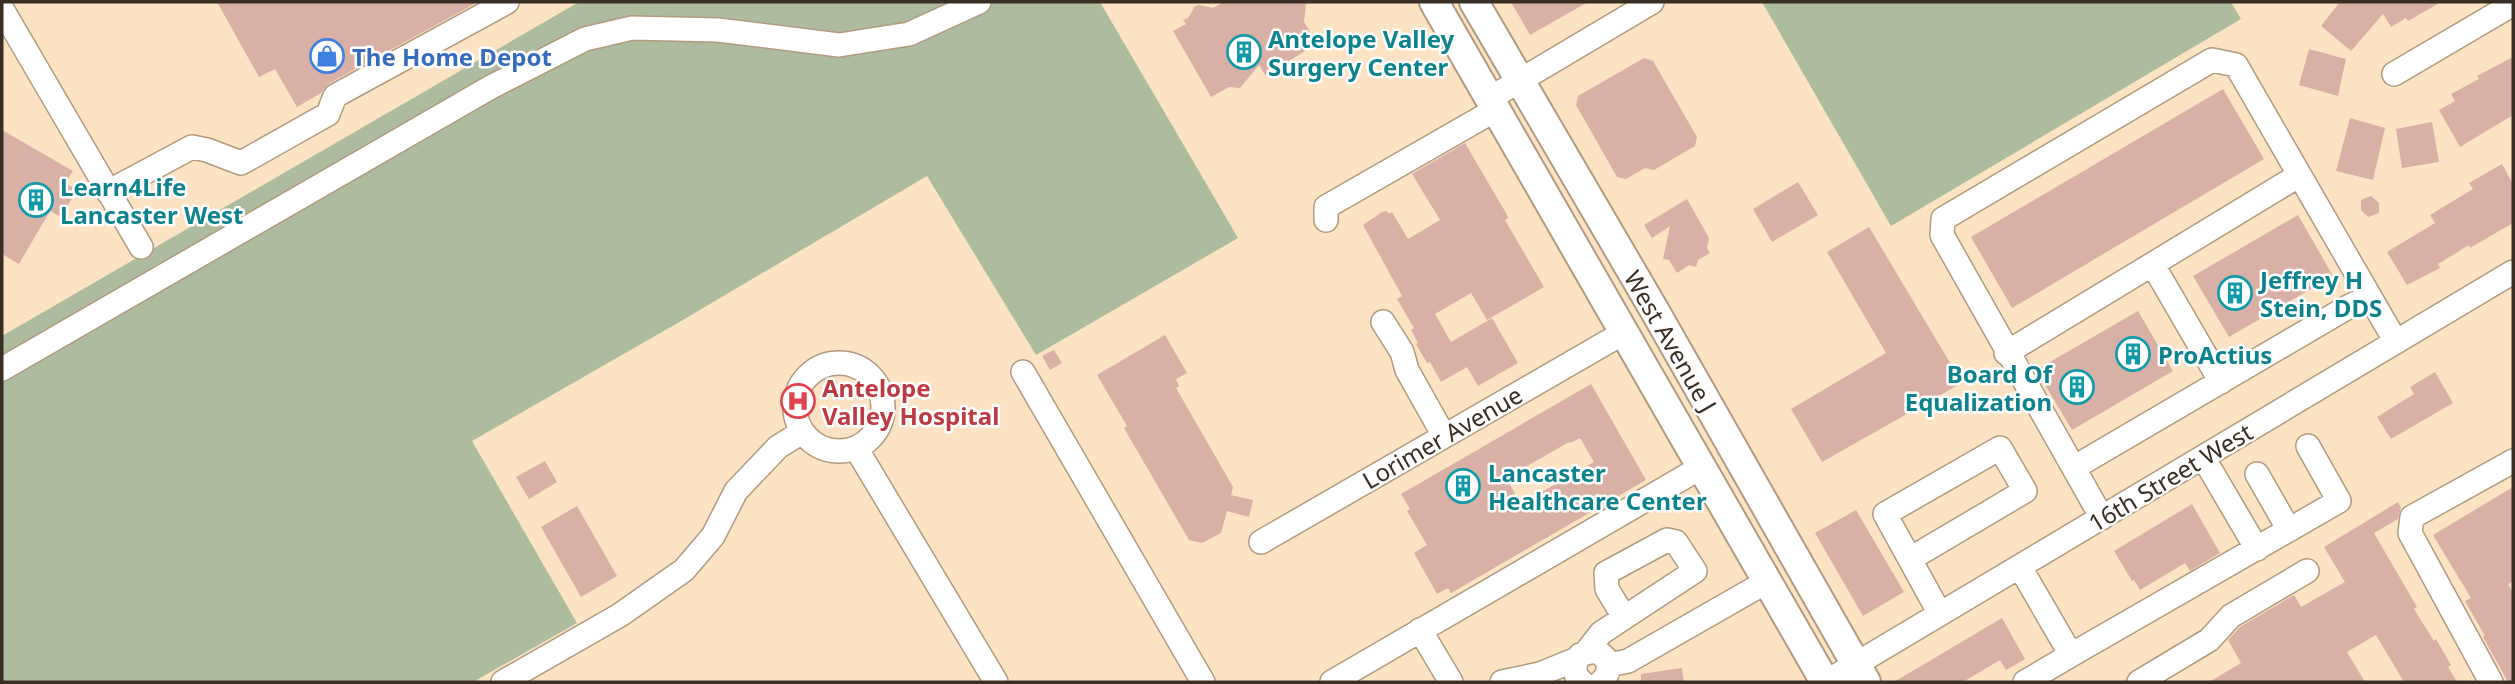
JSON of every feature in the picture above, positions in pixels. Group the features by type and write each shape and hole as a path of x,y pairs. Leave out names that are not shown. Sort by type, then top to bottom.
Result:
{"main road":[{"name":"West Avenue J","path":"1434,2 1825,682"},
{"name":"West Avenue J","path":"1474,2 1656,313 1861,673"},
{"path":"1559,220 1588,239 1626,306 1656,313"},
{"path":"1623,332 1648,342 1703,437 1733,450"}],"street":[{"path":"108,192 192,147 241,163 328,114 335,96 507,2"},
{"path":"2,369 491,87 585,39 632,28 705,29 839,46 909,34 979,2"},
{"path":"1326,220 1326,206 1492,104 1519,81 1652,2"},
{"path":"2394,74 2513,4"},
{"path":"2,9 141,247"},
{"path":"2102,518 2075,467 2006,353 1942,235 1943,219 2212,60 2236,65 2396,342"},
{"path":"2006,353 2298,176"},
{"path":"2153,265 2221,382"},
{"name":"16th Street West","path":"1825,682 1861,673 1940,614 2513,272"},
{"path":"2075,467 2348,306 2370,297"},
{"path":"1382,322 1402,352 1407,370 1444,436"},
{"name":"Lorimer Avenue","path":"1261,542 1623,332"},
{"path":"829,364 850,364 860,368 876,383 883,404 879,426 873,435 856,448 836,452 826,450 802,432 797,422 795,401 803,381 819,368 829,364"},
{"path":"1023,372 1203,682"},
{"path":"503,682 620,615 684,570 713,536 736,491 778,447 802,432"},
{"path":"2025,682 2339,501 2308,446"},
{"path":"856,448 996,682"},
{"path":"1910,559 2025,491 2000,448 1885,514 1940,614"},
{"path":"2203,457 2257,549"},
{"path":"2491,682 2410,533 2412,517 2513,461"},
{"path":"1332,682 1700,468"},
{"path":"2257,474 2289,530"},
{"path":"2020,567 2071,655"},
{"path":"2139,682 2209,640 2231,616 2307,571"},
{"path":"1502,682 1540,674 1582,655 1599,652 1605,673 1766,582"},
{"path":"1582,682 1575,675 1574,669 1582,655 1601,633 1624,617"},
{"path":"1420,630 1451,682"}],"green space":[{"path":"579,2 1100,2 1238,238 1036,355 927,176 472,441 577,623 473,682 2,682 2,336"},
{"path":"1762,2 2231,2 2241,19 1891,226"}],"building":[{"name":"The Home Depot","path":"217,2 478,2 328,84 321,93 297,107 275,69 259,77"},
{"name":"Antelope Valley Surgery Center","path":"1224,2 1306,2 1304,22 1317,44 1265,75 1259,65 1240,88 1229,87 1211,97 1173,31 1186,24 1183,20 1188,18 1195,6 1213,8"},
{"path":"1511,2 1588,2 1530,35"},
{"path":"2340,2 2441,2 2408,21 2406,18 2391,27 2383,14 2351,51 2321,26"},
{"path":"2309,49 2346,59 2338,96 2299,85"},
{"path":"2513,57 2513,115 2460,147 2439,110 2455,101 2451,94 2479,79 2477,76"},
{"path":"1644,58 1653,61 1697,137 1695,146 1654,170 1645,168 1626,179 1617,177 1576,105 1578,96"},
{"path":"2223,89 2264,159 2012,308 1971,237"},
{"path":"2350,118 2385,128 2373,180 2336,171"},
{"path":"2432,122 2439,162 2402,168 2396,129"},
{"name":"Learn4Life Lancaster West","path":"2,130 73,171 65,183 77,190 61,217 50,211 19,264 2,254"},
{"path":"1465,143 1506,213 1508,218 1505,220 1544,287 1487,320 1471,293 1435,314 1451,342 1492,318 1518,363 1478,386 1467,367 1441,382 1430,362 1427,363 1416,344 1418,343 1411,330 1414,328 1397,299 1402,296 1363,225 1382,212 1392,212 1408,239 1440,220 1412,174"},
{"path":"2502,164 2513,184 2513,223 2470,248 2469,245 2438,264 2440,268 2407,285 2387,252 2435,223 2430,215 2473,189 2469,183"},
{"path":"1798,182 1818,215 1772,242 1753,209"},
{"path":"2371,196 2379,203 2379,213 2368,217 2361,210 2361,200"},
{"path":"1687,199 1709,238 1707,248 1710,253 1698,260 1696,267 1689,265 1677,273 1669,260 1663,259 1670,226 1652,238 1644,225"},
{"path":"2298,215 2333,276 2229,337 2193,276"},
{"path":"1869,227 1958,376 1956,377 1960,384 1822,462 1791,409 1886,353 1827,252"},
{"path":"2138,311 2173,371 2072,430 2036,370"},
{"path":"1165,335 1187,373 1176,379 1179,386 1176,388 1233,487 1231,495 1253,500 1249,517 1227,511 1221,533 1202,543 1189,540 1124,428 1127,426 1097,375"},
{"path":"1054,350 1062,363 1050,370 1042,356"},
{"path":"2435,372 2453,403 2391,439 2377,417 2414,394 2410,387"},
{"name":"Lancaster Healthcare Center","path":"1591,384 1646,480 1451,593 1448,588 1437,594 1414,553 1427,545 1407,511 1410,509 1401,494","holes":["1580,438 1594,462 1521,504 1506,478"]},
{"path":"545,461 557,482 529,499 516,477"},
{"path":"2513,487 2513,581 2508,584 2513,593 2513,682 2508,682 2465,601 2471,598 2433,535"},
{"path":"2398,502 2401,508 2398,519 2374,533 2417,607 2414,609 2451,665 2448,667 2457,682 2404,682 2376,635 2347,652 2365,682 2209,682 2241,663 2228,640 2240,627 2294,595 2301,607 2345,582 2324,547"},
{"path":"2192,504 2220,553 2190,571 2185,563 2140,590 2114,551"},
{"path":"577,506 617,576 581,597 541,527"},
{"path":"1856,510 1904,592 1863,616 1815,533"},
{"path":"2002,618 2025,659 2006,670 2000,660 1963,682 1894,682"},
{"path":"1682,668 1684,682 1641,682 1641,674"}],"place":[{"name":"Antelope Valley Surgery Center","path":"1244,52"},
{"name":"The Home Depot","path":"327,56"},
{"name":"Learn4Life Lancaster West","path":"36,200"},
{"name":"Jeffrey H Stein, DDS","path":"2235,293"},
{"name":"ProActius","path":"2133,354"},
{"name":"Board Of Equalization","path":"2077,387"},
{"name":"Antelope Valley Hospital","path":"798,401"},
{"name":"Lancaster Healthcare Center","path":"1463,486"}]}
